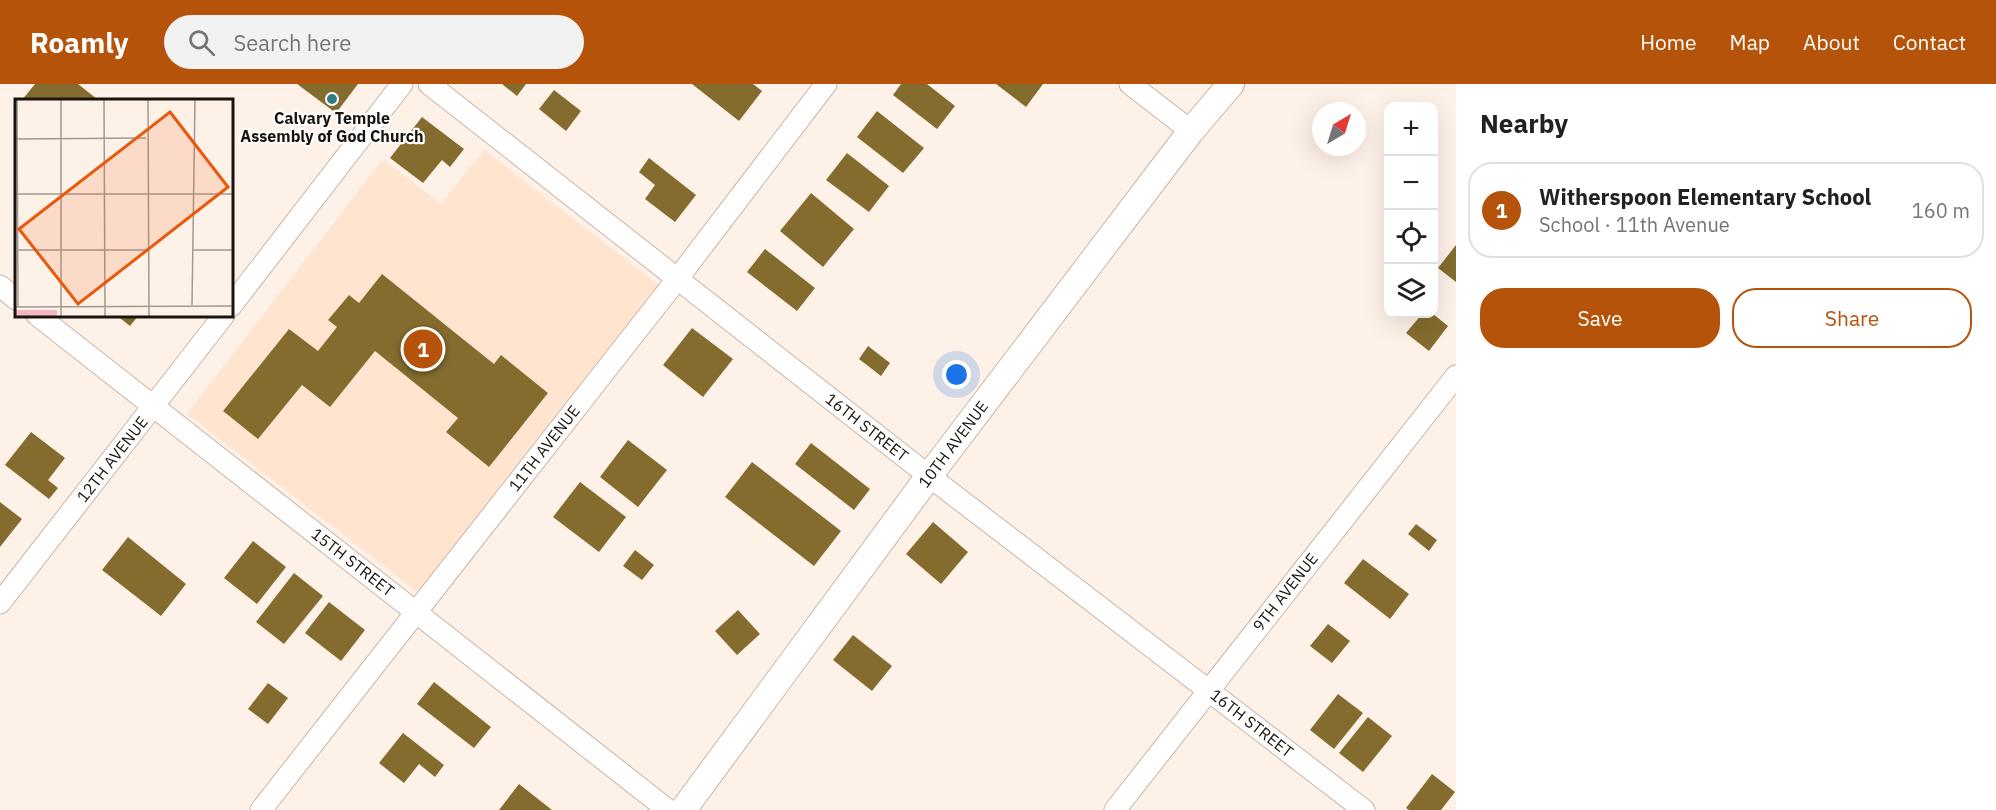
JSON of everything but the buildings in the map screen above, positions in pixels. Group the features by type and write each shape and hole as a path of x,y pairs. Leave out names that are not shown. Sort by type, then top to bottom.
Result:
{"street":[{"path":"232,305 402,84"},
{"name":"16TH STREET","path":"429,84 929,476 1364,810"},
{"name":"11TH AVENUE","path":"261,810 678,278 826,84"},
{"path":"1130,84 1191,131"},
{"name":"10TH AVENUE","path":"682,810 929,476 1191,131 1231,84"},
{"path":"0,286 15,298"},
{"name":"15TH STREET","path":"38,316 668,810"},
{"name":"12TH AVENUE","path":"0,603 223,316"},
{"name":"9TH AVENUE","path":"1115,810 1456,376"}],"shaded area":[{"path":"484,150 659,285 420,594 187,414 383,159 441,204"}],"place":[{"name":"Calvary Temple Assembly of God Church","path":"332,99"},
{"name":"Witherspoon Elementary School","path":"423,349"}]}
